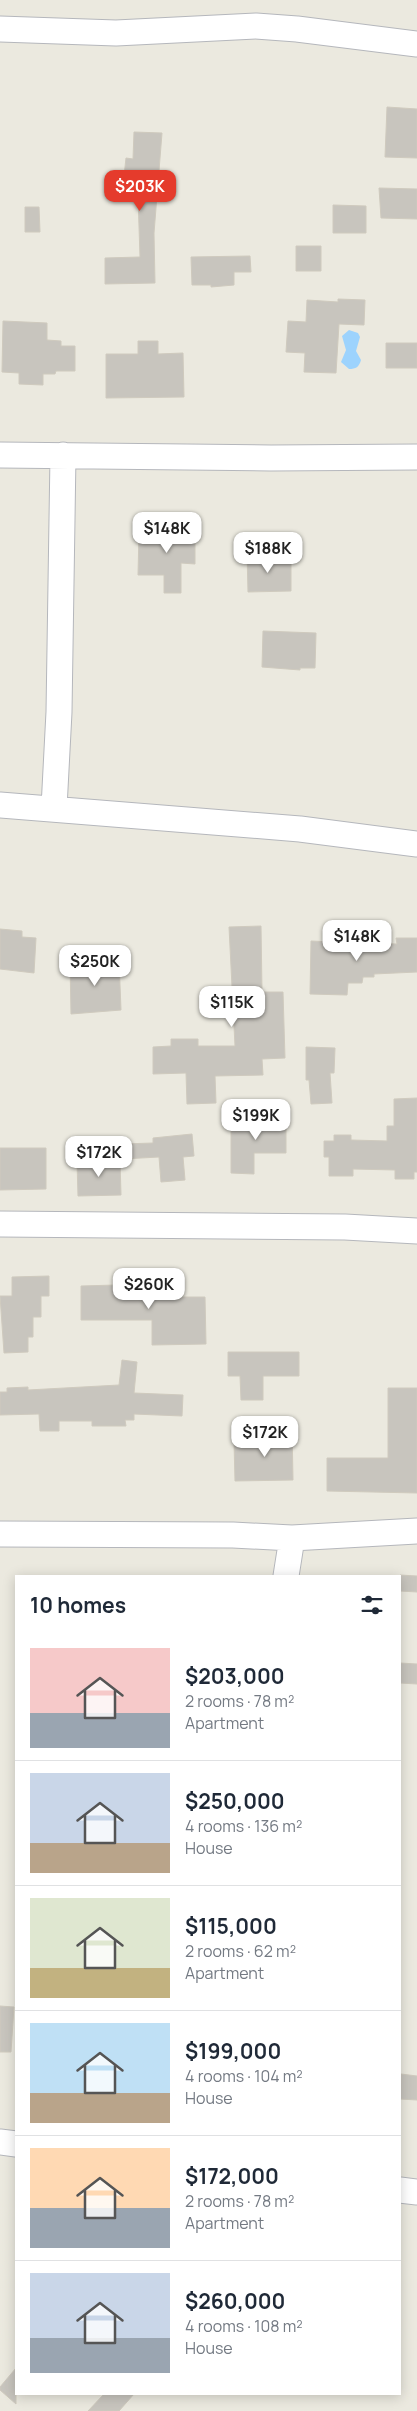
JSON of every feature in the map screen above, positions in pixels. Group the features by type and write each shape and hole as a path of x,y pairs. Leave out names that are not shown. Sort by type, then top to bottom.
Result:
{"street":[{"path":"0,29 116,33 256,26 297,28 417,44"},
{"path":"0,455 417,457"},
{"path":"54,808 59,712 64,455"},
{"path":"0,805 300,828 417,844"},
{"path":"0,1224 345,1226 417,1231"},
{"path":"0,1534 233,1535 292,1538 417,1532"},
{"path":"286,1575 292,1538"},
{"path":"0,2142 15,2144"},
{"path":"401,2190 417,2192"}],"water":[{"path":"349,330 358,333 360,337 356,351 361,360 354,369 349,369 341,362 346,350 342,336"}],"building":[{"path":"387,107 417,109 417,158 385,157"},
{"path":"134,132 162,133 154,233 155,283 105,284 105,258 140,257 138,196 127,195 128,176 124,176 126,158 133,159"},
{"path":"379,188 417,189 417,219 381,218"},
{"path":"333,205 366,206 366,233 333,233"},
{"path":"25,207 39,207 40,232 25,232"},
{"path":"296,246 321,246 321,271 296,271"},
{"path":"250,256 251,272 234,272 234,285 211,287 211,285 192,285 191,257"},
{"path":"338,299 365,300 364,325 339,324 336,373 304,372 305,353 286,352 288,321 306,322 307,300 338,302"},
{"path":"3,321 47,323 47,340 61,341 61,346 75,346 75,371 56,371 55,374 43,374 43,385 19,384 19,373 2,372"},
{"path":"138,341 158,341 158,354 183,353 184,397 106,398 106,354 138,354"},
{"path":"386,343 417,343 417,368 386,368"},
{"path":"160,523 187,524 187,535 195,535 195,564 181,563 181,593 164,593 164,575 138,575 139,533 160,533"},
{"path":"247,553 272,553 272,562 291,562 291,591 248,592"},
{"path":"263,631 316,633 315,668 300,668 300,670 262,667"},
{"path":"261,926 262,992 283,992 285,1058 262,1059 263,1075 215,1076 216,1103 187,1104 186,1073 153,1074 153,1047 171,1046 171,1039 198,1039 198,1046 235,1046 229,927"},
{"path":"0,929 22,931 22,937 36,938 34,973 0,969"},
{"path":"332,932 352,932 352,943 397,944 396,938 417,938 417,972 374,974 374,977 363,977 362,983 348,983 347,995 310,994 311,941 332,942"},
{"path":"119,960 121,1010 71,1014 70,962"},
{"path":"306,1047 335,1048 334,1073 330,1073 332,1103 311,1104 309,1080 306,1080"},
{"path":"417,1098 417,1172 414,1172 414,1179 395,1179 395,1170 353,1169 353,1176 329,1176 329,1157 324,1157 324,1141 334,1141 334,1135 351,1135 351,1140 387,1141 387,1126 394,1126 394,1099"},
{"path":"247,1116 286,1117 286,1153 254,1153 254,1174 231,1173 231,1125 247,1126"},
{"path":"192,1134 194,1156 183,1157 185,1180 161,1182 159,1157 123,1159 123,1144 153,1143 153,1138"},
{"path":"0,1148 46,1148 46,1189 0,1190"},
{"path":"120,1161 121,1195 78,1196 77,1162"},
{"path":"49,1276 49,1296 41,1296 41,1317 33,1317 33,1337 28,1337 28,1352 4,1353 0,1296 12,1296 12,1277"},
{"path":"178,1284 178,1297 205,1297 206,1344 152,1345 152,1320 81,1320 81,1286"},
{"path":"228,1352 299,1352 299,1376 263,1376 263,1400 241,1400 240,1376 228,1376"},
{"path":"122,1360 137,1362 134,1393 183,1395 182,1416 134,1414 134,1420 125,1420 126,1426 92,1426 92,1421 59,1421 59,1431 40,1431 39,1414 0,1415 0,1392 7,1392 7,1388 28,1387 28,1390 119,1385"},
{"path":"388,1388 417,1388 417,1493 327,1491 327,1458 388,1458"},
{"path":"271,1428 292,1428 293,1480 235,1481 234,1442 272,1441"},
{"path":"401,1575 417,1576 417,1592 401,1591"},
{"path":"401,1663 417,1664 417,1684 401,1683"},
{"path":"0,2006 14,2007 11,2052 0,2052"},
{"path":"401,2074 417,2076 417,2100 401,2099"},
{"path":"15,2369 16,2404 0,2390 0,2387"},
{"path":"103,2395 133,2395 119,2411 88,2411"}]}
